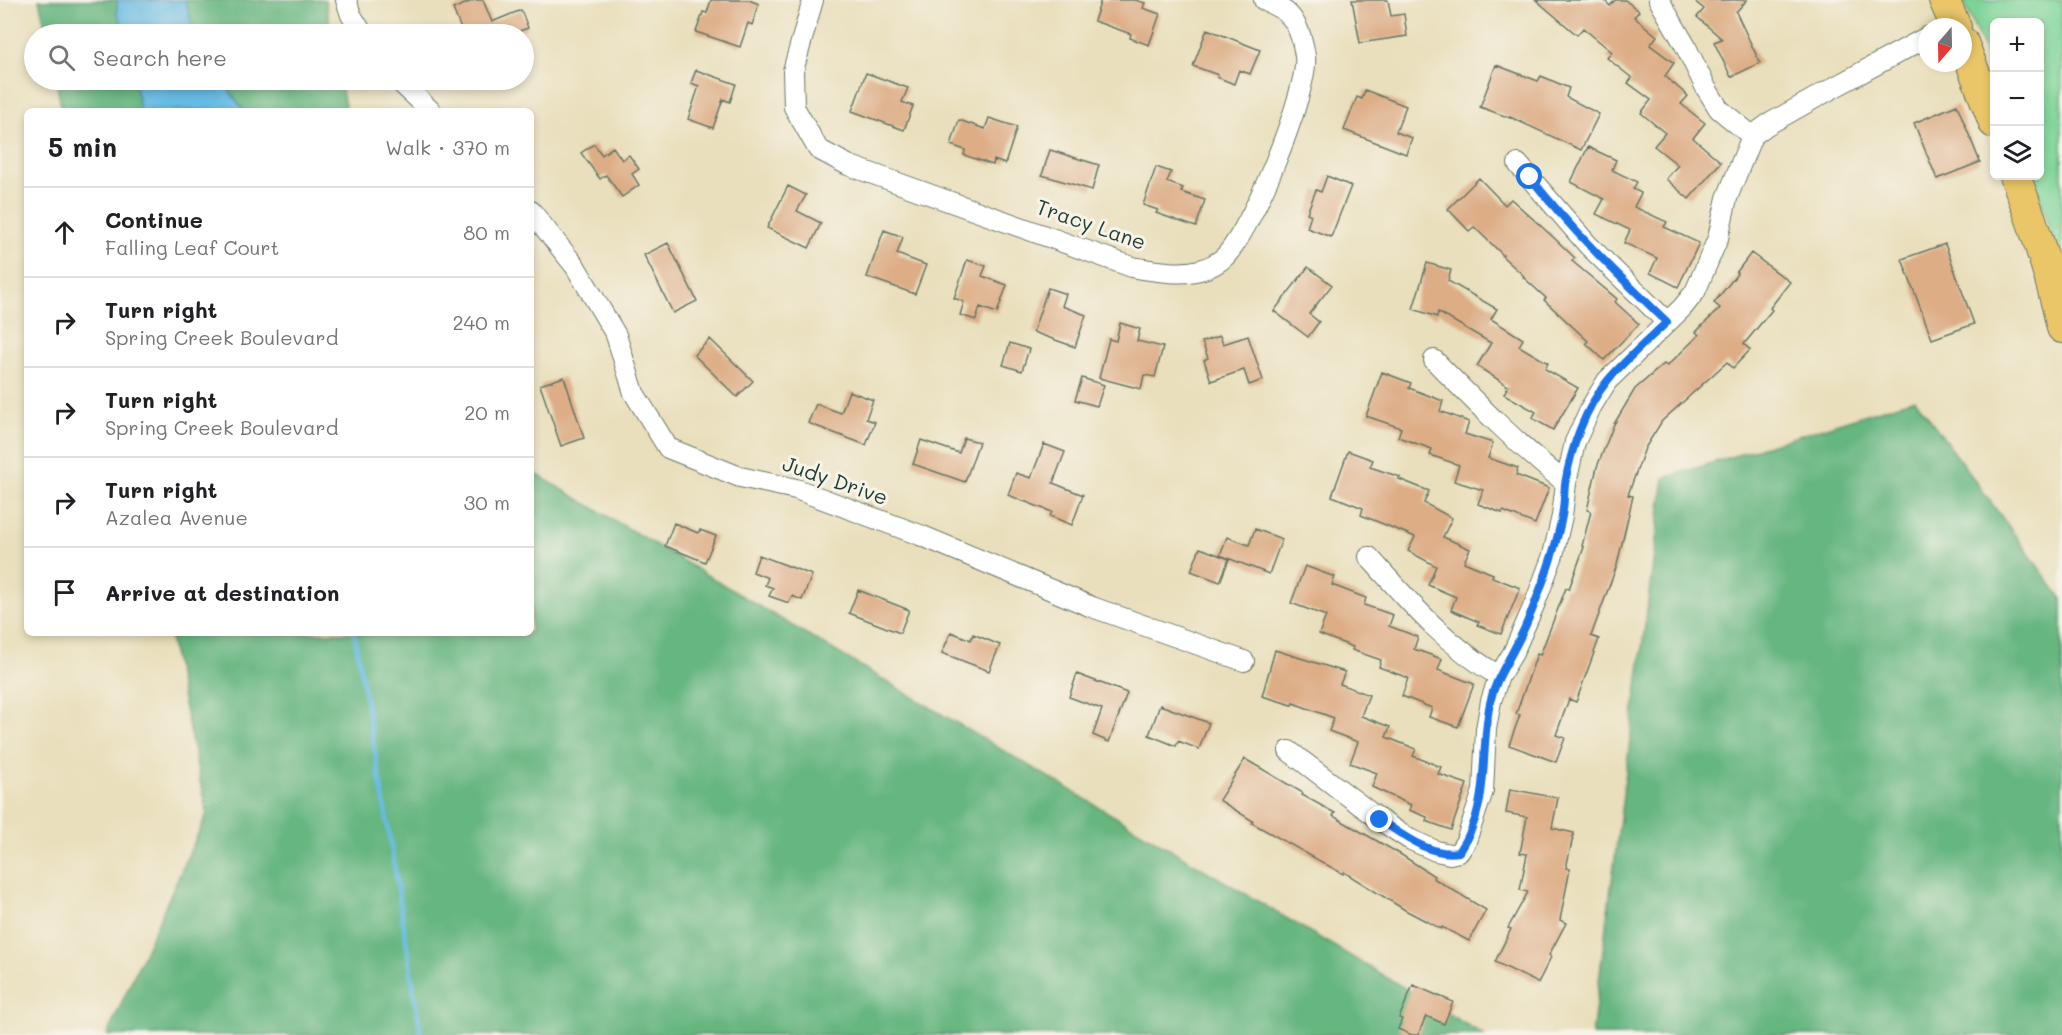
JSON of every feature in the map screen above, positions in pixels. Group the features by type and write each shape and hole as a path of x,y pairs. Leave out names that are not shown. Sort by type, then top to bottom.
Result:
{"main road":[{"path":"1972,69 1990,111"},
{"path":"2017,180 2029,211 2055,295 2062,328"}],"street":[{"path":"346,0 357,24"},
{"name":"Tracy Lane","path":"813,0 793,71 794,107 818,149 848,165 1132,267 1177,273 1197,270 1220,261 1233,250 1257,207 1300,94 1305,58 1300,34 1288,14 1264,0"},
{"path":"1659,0 1719,109 1752,136"},
{"path":"1289,751 1380,820 1409,839 1439,852 1450,854 1459,852 1467,841 1483,791 1486,729 1491,700 1499,676 1513,653 1535,603 1553,555 1575,442 1591,407 1608,381 1682,308 1695,292 1718,238 1727,198 1752,136 1767,125 1918,42"},
{"path":"409,90 428,108"},
{"path":"1518,164 1588,245 1667,322"},
{"name":"Judy Drive","path":"534,215 575,266 616,335 634,393 668,448 740,477 796,489 920,535 1092,608 1244,661"},
{"path":"1434,360 1508,434 1566,483"},
{"path":"1370,557 1414,607 1455,647 1499,676"}],"green space":[{"path":"39,0 325,0 330,24 45,24"},
{"path":"1963,0 2062,0 2062,267 2034,180 2044,180 2044,18 1990,18 1990,64"},
{"path":"58,90 342,90 345,108 61,108"},
{"path":"1915,399 2062,599 2062,1035 1592,1035 1664,478"},
{"path":"534,473 1484,1035 107,1035 207,814 170,636 534,636"}],"water":[{"path":"117,0 185,0 192,24 122,24 117,14"},
{"path":"136,90 229,90 242,108 139,108"}],"building":[{"path":"474,0 483,0 492,22 521,10 526,24 459,24 453,9"},
{"path":"711,0 749,0 759,4 752,25 748,23 740,47 696,32 703,12 707,13"},
{"path":"1101,0 1135,0 1145,3 1143,8 1160,14 1149,45 1130,38 1131,34 1094,21"},
{"path":"1352,0 1388,0 1391,16 1404,14 1407,36 1360,43"},
{"path":"1536,0 1604,0 1610,6 1615,0 1625,0 1639,11 1634,17 1657,36 1650,45 1674,63 1665,76 1688,96 1681,104 1705,123 1693,138 1721,162 1689,199 1666,179 1678,165 1654,146 1665,133 1641,113 1651,100 1628,83 1632,78 1607,58 1612,52 1583,28 1577,35"},
{"path":"1693,0 1747,0 1736,12 1760,63 1731,77 1714,42 1722,39 1697,17 1704,9"},
{"path":"1207,29 1260,50 1250,74 1239,70 1234,84 1217,77 1218,75 1193,66"},
{"path":"1496,65 1538,81 1541,76 1569,88 1566,97 1599,114 1581,150 1510,117 1480,107"},
{"path":"696,70 736,84 730,102 723,99 713,128 688,119 699,86 691,83"},
{"path":"866,73 908,88 902,102 913,106 904,130 852,111"},
{"path":"1365,90 1406,106 1396,132 1412,138 1406,154 1344,130 1357,97 1362,99"},
{"path":"1957,105 1980,162 1937,179 1914,123"},
{"path":"989,118 1017,127 1005,164 994,160 993,165 964,155 965,150 951,145 959,120 985,129"},
{"path":"594,144 602,155 613,147 622,160 629,155 639,169 632,174 639,185 622,197 606,175 600,179 581,153"},
{"path":"1588,147 1616,160 1612,170 1637,182 1633,189 1641,193 1634,207 1667,222 1664,227 1699,243 1678,287 1650,273 1657,258 1624,243 1630,230 1596,214 1604,199 1571,182"},
{"path":"1050,150 1099,165 1092,190 1042,175"},
{"path":"1156,167 1171,172 1167,182 1183,188 1181,192 1205,200 1196,227 1156,213 1158,210 1143,205"},
{"path":"1327,176 1351,186 1331,237 1307,228 1311,215 1307,213 1316,190 1321,192"},
{"path":"1479,178 1505,205 1511,199 1552,236 1575,258 1572,261 1617,299 1615,302 1639,324 1604,360 1503,255 1474,227 1469,231 1448,209"},
{"path":"788,186 806,195 797,211 821,223 809,248 767,228"},
{"path":"884,230 903,237 897,254 926,265 915,294 867,277"},
{"path":"668,243 697,301 673,313 644,255"},
{"path":"1945,244 1974,324 1932,339 1902,259"},
{"path":"1751,253 1790,282 1770,308 1772,310 1744,344 1750,350 1733,368 1727,362 1662,421 1645,448 1628,495 1633,496 1617,565 1591,636 1599,639 1576,702 1569,699 1556,735 1565,738 1556,762 1509,745 1520,715 1516,714 1537,654 1540,655 1566,588 1569,589 1584,547 1582,546 1591,511 1587,510 1597,467 1614,424 1635,389 1664,364 1667,366 1699,335 1696,332 1720,308 1714,303"},
{"path":"967,260 986,266 982,276 1007,285 997,313 980,307 976,320 960,315 964,302 954,298"},
{"path":"1427,263 1451,270 1448,281 1497,309 1491,319 1523,339 1519,346 1548,363 1545,369 1578,388 1553,430 1532,418 1536,412 1504,394 1508,386 1477,366 1491,343 1438,312 1437,317 1413,309"},
{"path":"1308,267 1332,285 1309,314 1319,322 1308,337 1274,311"},
{"path":"1048,288 1066,294 1062,306 1086,315 1075,347 1033,332"},
{"path":"1120,323 1140,329 1137,341 1163,347 1155,377 1144,375 1141,389 1099,378 1109,339 1116,341"},
{"path":"1220,336 1223,344 1248,336 1263,380 1249,385 1244,370 1211,381 1204,360 1208,358 1202,342"},
{"path":"710,339 753,381 737,397 694,355"},
{"path":"1010,343 1029,349 1022,371 1003,365"},
{"path":"1382,372 1411,383 1409,388 1443,401 1440,411 1469,422 1465,434 1493,443 1488,458 1518,468 1516,475 1549,488 1535,524 1478,504 1483,490 1454,481 1459,465 1430,455 1432,449 1398,437 1401,428 1366,416"},
{"path":"564,377 584,438 561,446 540,385"},
{"path":"1082,378 1104,385 1097,406 1075,400"},
{"path":"849,391 873,400 866,419 875,422 866,445 808,423 816,404 841,413"},
{"path":"964,438 979,442 965,482 913,464 921,440 959,453"},
{"path":"1044,444 1065,452 1053,483 1083,495 1072,525 1050,516 1052,512 1008,495 1016,473 1031,478"},
{"path":"1348,451 1373,460 1370,467 1400,477 1399,479 1429,491 1424,503 1452,518 1443,537 1470,549 1464,562 1493,574 1492,577 1520,588 1501,634 1477,625 1479,622 1451,610 1456,597 1428,585 1436,566 1408,551 1415,537 1361,515 1363,508 1332,496"},
{"path":"674,523 698,533 700,530 716,536 705,562 665,546"},
{"path":"1255,529 1282,539 1269,574 1220,555 1227,537 1249,545"},
{"path":"1200,548 1229,559 1220,582 1191,571"},
{"path":"759,555 812,575 802,600 792,596 789,603 769,596 773,588 765,585 768,578 753,572"},
{"path":"1305,566 1335,577 1332,585 1366,598 1364,605 1393,615 1389,626 1418,637 1414,649 1442,659 1438,670 1474,684 1458,727 1429,717 1432,708 1402,696 1408,678 1379,667 1381,660 1352,650 1353,647 1319,634 1326,616 1291,603"},
{"path":"858,590 909,610 900,633 849,613"},
{"path":"951,632 971,640 973,634 1000,645 989,671 942,653"},
{"path":"1275,650 1345,672 1340,684 1369,695 1361,716 1390,727 1386,737 1416,749 1413,756 1441,767 1438,774 1467,784 1451,830 1426,821 1427,817 1409,810 1411,805 1372,787 1377,773 1350,763 1358,742 1329,731 1334,718 1293,703 1292,705 1262,696"},
{"path":"1077,674 1127,693 1109,742 1093,735 1102,709 1069,697"},
{"path":"1160,705 1209,723 1199,749 1178,741 1176,746 1149,735"},
{"path":"1245,759 1335,813 1333,816 1400,854 1434,876 1433,878 1486,910 1469,941 1405,910 1344,872 1343,874 1252,823 1253,821 1219,800"},
{"path":"1510,789 1558,798 1552,828 1574,833 1566,868 1570,869 1560,920 1566,923 1549,955 1551,957 1538,983 1495,962 1511,929 1508,928 1528,892 1520,890 1527,854 1520,853 1527,817 1506,813"},
{"path":"1413,985 1453,1002 1444,1024 1426,1016 1418,1035 1398,1029 1402,1019 1399,1018"}],"waterway":[{"path":"355,636 421,1035"}],"route":[{"path":"1380,820 1409,839 1436,851 1450,854 1459,852 1467,841 1483,791 1486,729 1491,700 1499,676 1513,653 1535,603 1553,555 1575,442 1591,407 1608,381 1667,322 1588,245 1530,177"}]}
